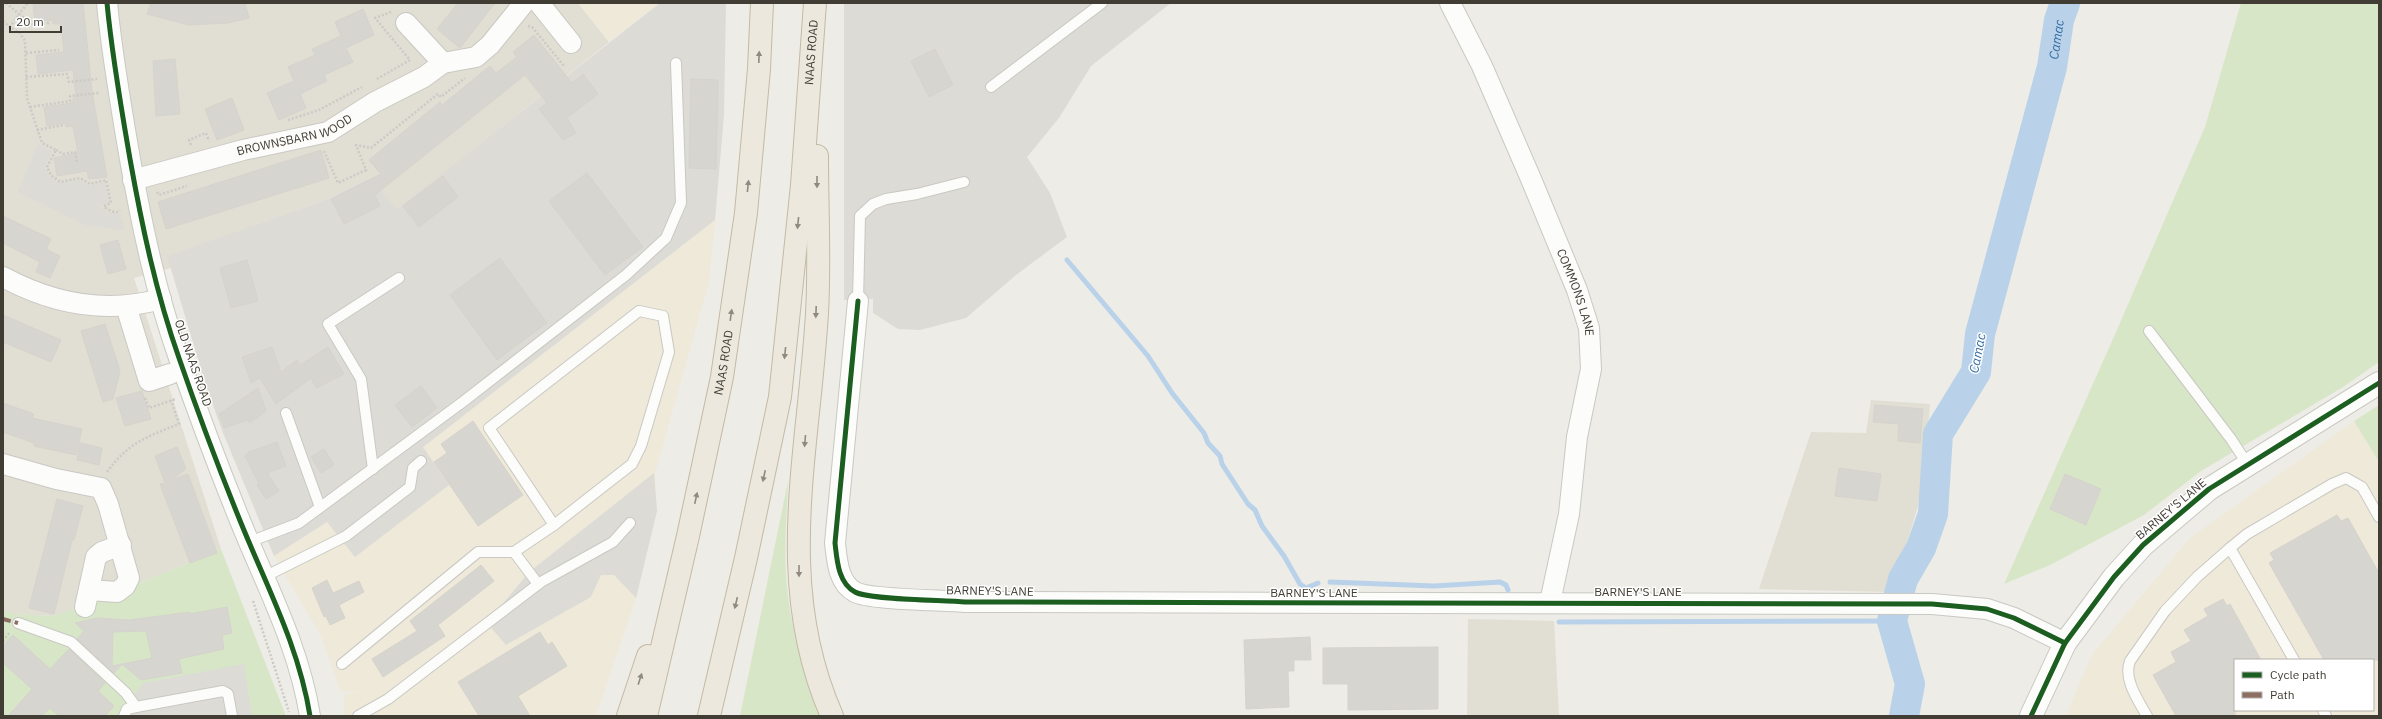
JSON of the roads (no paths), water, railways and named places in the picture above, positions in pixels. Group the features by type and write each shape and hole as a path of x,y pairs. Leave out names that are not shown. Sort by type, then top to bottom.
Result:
{"highway":[{"name":"NAAS ROAD","path":"646,716 688,536 722,377 746,213 759,69 762,3"},
{"name":"NAAS ROAD","path":"709,716 746,558 780,397 802,185 816,3"},
{"path":"816,3 817,313 798,513 799,583 805,629 825,701 832,716"},
{"path":"628,716 688,536"}],"street":[{"name":"OLD NAAS ROAD","path":"107,3 113,61 133,180 161,299 178,358 249,542 290,638 306,689 310,716"},
{"name":"BROWNSBARN WOOD","path":"133,180 243,150 328,132 375,102 424,77 443,63 476,57 490,45 524,3"},
{"path":"539,3 571,43"},
{"name":"COMMONS LANE","path":"1450,3 1482,66 1528,172 1577,290 1589,328 1591,369 1577,436 1569,514 1550,602"},
{"path":"401,16 443,63"},
{"path":"3,277 44,296 70,303 105,307 126,306 161,299"},
{"name":"BARNEY'S LANE","path":"858,301 835,543 838,568 842,579 855,592 873,596 965,602 1182,604 1550,602 1938,604 1987,609 2014,618 2065,643"},
{"path":"126,306 149,381 170,374"},
{"name":"BARNEY'S LANE","path":"2031,716 2065,643 2114,577 2143,545 2209,490 2379,383"},
{"path":"3,464 56,479 101,488 108,504 120,545 129,578 125,586 117,592 87,599 96,557 102,552 120,545"}],"lane":[{"path":"991,87 1102,3"},
{"path":"249,542 299,523 464,401 626,275 666,238 681,203 676,63"},
{"path":"858,301 860,216 873,204 964,182"},
{"path":"373,469 361,379 328,324 399,278"},
{"path":"342,664 478,552 514,552 554,524 632,464 641,446 669,352 663,316 639,311 489,428 554,524"},
{"path":"2149,331 2231,439 2248,465"},
{"path":"286,413 320,507"},
{"path":"264,577 346,536 410,487 413,468 420,461"},
{"path":"2146,716 2135,696 2130,680 2127,668 2130,661 2165,611 2197,577 2230,548 2247,534 2332,484 2346,478 2362,487 2379,517"},
{"path":"358,716 388,699 538,584 613,542 630,523"},
{"path":"2230,548 2293,659"},
{"path":"514,552 538,584"},
{"path":"18,623 71,642 126,693 136,707"},
{"path":"124,716 127,709 223,691 228,694 232,716"}],"waterway":[{"name":"Camac","path":"1904,716 1910,684 1892,621 1903,579 1921,548 1933,514 1938,434 1976,372 1980,334 2052,67 2059,20 2065,3"},
{"path":"1067,260 1148,356 1172,393 1204,433 1208,443 1220,456 1222,464 1248,504 1255,510 1262,526 1284,556 1300,584 1306,588 1318,583"},
{"path":"1330,582 1434,586 1500,582 1506,585 1508,590"},
{"path":"1559,622 1892,621"}]}
